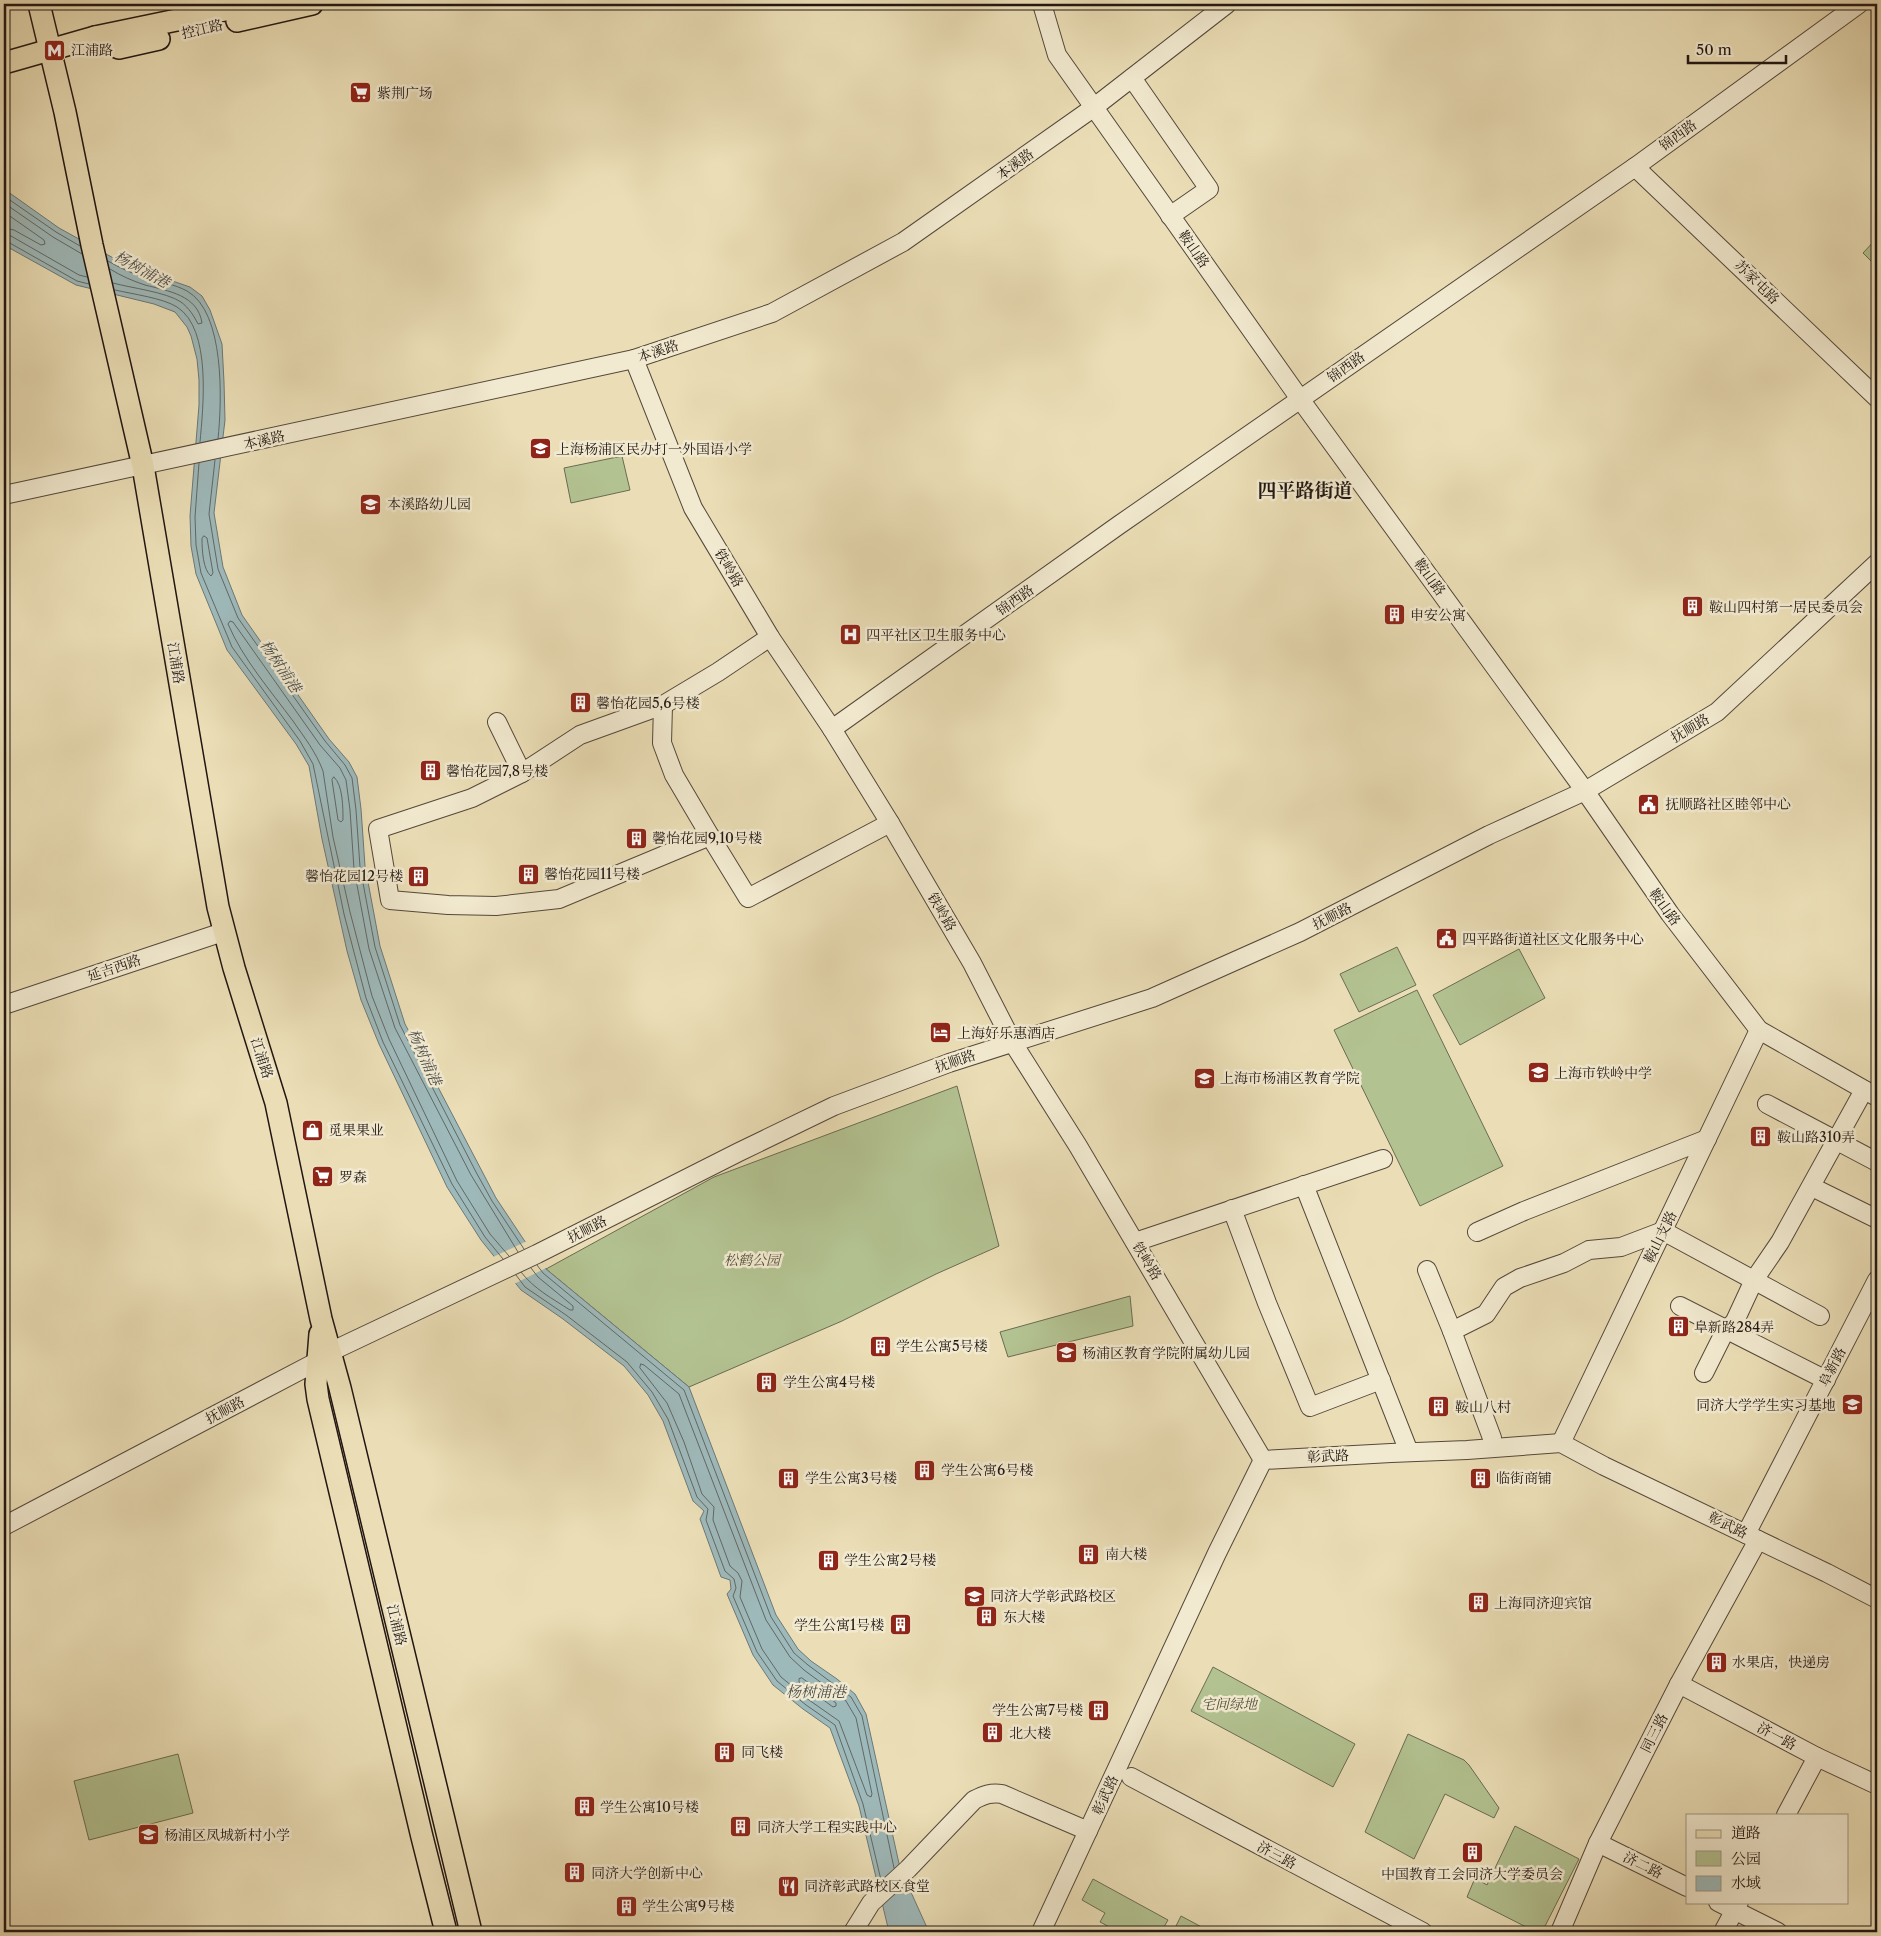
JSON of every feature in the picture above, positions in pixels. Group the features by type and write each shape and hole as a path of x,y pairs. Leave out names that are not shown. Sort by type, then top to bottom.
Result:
{"main road":[{"name":"江浦路","path":"39,4 51,50 92,245 143,466 223,932 276,1103 321,1319 324,1356 471,1932"},
{"name":"控江路","path":"4,63 95,37 254,4"},
{"name":"控江路","path":"95,37 119,48 312,4"},
{"name":"江浦路","path":"324,1356 316,1384 318,1399 412,1799 446,1932"}],"street":[{"name":"鞍山路","path":"1042,4 1057,55 1300,399 1584,791 1670,914 1760,1030 1871,1094"},
{"name":"本溪路","path":"4,495 634,359 772,312 903,242 1094,108 1227,4"},
{"name":"锦西路","path":"832,730 997,619 1300,399 1635,167 1860,4"},
{"path":"1132,78 1209,189 1170,216"},
{"name":"苏家屯路","path":"1635,167 1877,398"},
{"name":"铁岭路","path":"634,359 693,508 770,637 832,730 890,823 972,962 1013,1043 1078,1146 1263,1460"},
{"name":"抚顺路","path":"4,1526 324,1356 538,1254 834,1106 931,1069 1152,998 1303,936 1489,835 1584,791 1717,712 1877,563"},
{"path":"710,836 559,899 496,906 448,905 390,900 378,829 472,798 522,773 580,735 662,705 718,672 770,637"},
{"path":"662,705 662,742 671,767 748,898 890,823"},
{"path":"497,722 522,773"},
{"name":"延吉西路","path":"4,1005 223,932"},
{"name":"鞍山支路","path":"1561,1443 1760,1030"},
{"path":"1704,1373 1723,1335 1735,1321 1754,1280 1780,1242 1837,1141 1871,1094"},
{"path":"1767,1104 1877,1162"},
{"path":"1477,1232 1524,1211 1707,1138"},
{"path":"1135,1242 1383,1159"},
{"path":"1304,1185 1348,1301 1382,1380 1409,1452"},
{"path":"1812,1187 1877,1219"},
{"path":"1232,1209 1267,1303 1310,1407 1382,1380"},
{"path":"1452,1331 1486,1314 1504,1287 1520,1278 1564,1263 1589,1250 1621,1246 1663,1231 1820,1316"},
{"path":"1427,1270 1492,1438"},
{"name":"阜新路","path":"1752,1537 1826,1380 1877,1280"},
{"path":"1680,1306 1826,1380"},
{"name":"彰武路","path":"1041,1932 1217,1553 1263,1460 1467,1450 1561,1443 1604,1466 1877,1599"},
{"name":"同三路","path":"1560,1932 1598,1843 1752,1537"},
{"name":"济一路","path":"1679,1684 1817,1757 1877,1785"},
{"path":"1787,1814 1817,1757"},
{"name":"济三路","path":"1131,1777 1423,1932"},
{"path":"852,1932 871,1903 908,1869 974,1800 989,1793 1002,1794 1088,1831"},
{"name":"济二路","path":"1598,1843 1686,1887"},
{"path":"1723,1932 1737,1906 1778,1932"}],"green space":[{"path":"1877,238 1877,267 1863,253"},
{"path":"622,456 630,490 571,503 564,468"},
{"path":"1397,947 1416,985 1359,1012 1340,974"},
{"path":"1519,949 1545,998 1460,1045 1433,995"},
{"path":"1417,990 1503,1166 1420,1206 1334,1030"},
{"name":"松鹤公园","path":"957,1086 999,1246 936,1274 842,1321 689,1387 546,1269 714,1177"},
{"path":"1130,1296 1133,1326 1008,1357 1000,1332"},
{"name":"宅间绿地","path":"1213,1667 1355,1744 1333,1787 1191,1711"},
{"path":"1408,1734 1464,1760 1499,1808 1494,1818 1445,1794 1414,1859 1365,1832"},
{"path":"178,1754 193,1813 89,1840 74,1781"},
{"path":"1515,1826 1579,1859 1542,1932 1536,1932 1467,1897 1475,1878 1487,1885"},
{"path":"1093,1879 1168,1920 1161,1932 1119,1932 1100,1922 1105,1913 1082,1900"},
{"path":"1181,1916 1211,1932 1173,1932"}],"water":[{"name":"杨树浦港","path":"4,189 59,228 126,265 190,287 202,296 210,310 222,344 224,382 225,420 214,513 223,567 242,615 329,739 349,762 357,777 365,866 380,946 405,1024 496,1198 546,1269 689,1387 776,1615 798,1649 855,1694 866,1714 900,1868 929,1932 889,1932 859,1806 830,1728 773,1685 753,1655 727,1594 731,1589 730,1580 721,1577 700,1519 704,1511 693,1501 663,1421 648,1395 624,1366 563,1319 521,1290 481,1240 447,1187 379,1044 361,1000 347,951 322,839 309,766 296,744 227,650 196,574 191,546 190,516 199,405 199,380 197,359 187,327 175,312 154,304 76,285 4,245"}],"pier":[{"path":"527,1241 548,1267 514,1284 493,1257"}],"place":[{"name":"江浦路","path":"55,50"},
{"name":"紫荆广场","path":"361,93"},
{"name":"‌上海杨浦区民办打一外国语小学","path":"540,449"},
{"name":"本溪路幼儿园","path":"371,504"},
{"name":"鞍山四村第一居民委员会","path":"1693,607"},
{"name":"申安公寓","path":"1394,615"},
{"name":"四平社区卫生服务中心","path":"850,635"},
{"name":"馨怡花园5,6号楼","path":"580,703"},
{"name":"馨怡花园7,8号楼","path":"430,771"},
{"name":"抚顺路社区睦邻中心","path":"1649,804"},
{"name":"馨怡花园9,10号楼","path":"636,838"},
{"name":"馨怡花园11号楼","path":"528,874"},
{"name":"馨怡花园12号楼","path":"419,876"},
{"name":"四平路街道社区文化服务中心","path":"1446,939"},
{"name":"上海好乐惠酒店","path":"941,1033"},
{"name":"上海市铁岭中学","path":"1538,1073"},
{"name":"上海市杨浦区教育学院","path":"1204,1078"},
{"name":"觅果果业","path":"312,1130"},
{"name":"鞍山路310弄","path":"1761,1137"},
{"name":"罗森","path":"323,1177"},
{"name":"阜新路284弄","path":"1678,1327"},
{"name":"学生公寓5号楼","path":"880,1346"},
{"name":"杨浦区教育学院附属幼儿园","path":"1066,1353"},
{"name":"学生公寓4号楼","path":"767,1382"},
{"name":"同济大学学生实习基地","path":"1852,1405"},
{"name":"鞍山八村","path":"1439,1407"},
{"name":"学生公寓6号楼","path":"925,1470"},
{"name":"学生公寓3号楼","path":"789,1478"},
{"name":"临街商铺","path":"1480,1478"},
{"name":"南大楼","path":"1089,1554"},
{"name":"学生公寓2号楼","path":"828,1560"},
{"name":"同济大学彰武路校区","path":"974,1596"},
{"name":"上海同济迎宾馆","path":"1478,1603"},
{"name":"东大楼","path":"987,1617"},
{"name":"学生公寓1号楼","path":"900,1625"},
{"name":"水果店，快递房","path":"1716,1662"},
{"name":"学生公寓7号楼","path":"1099,1710"},
{"name":"北大楼","path":"993,1733"},
{"name":"同飞楼","path":"725,1752"},
{"name":"学生公寓10号楼","path":"584,1807"},
{"name":"同济大学工程实践中心","path":"741,1827"},
{"name":"杨浦区凤城新村小学","path":"148,1835"},
{"name":"中国教育工会同济大学委员会","path":"1472,1852"},
{"name":"同济大学创新中心","path":"575,1873"},
{"name":"同济彰武路校区食堂","path":"788,1886"},
{"name":"学生公寓9号楼","path":"626,1906"}],"district":[{"name":"四平路街道","path":"1305,490"}]}
